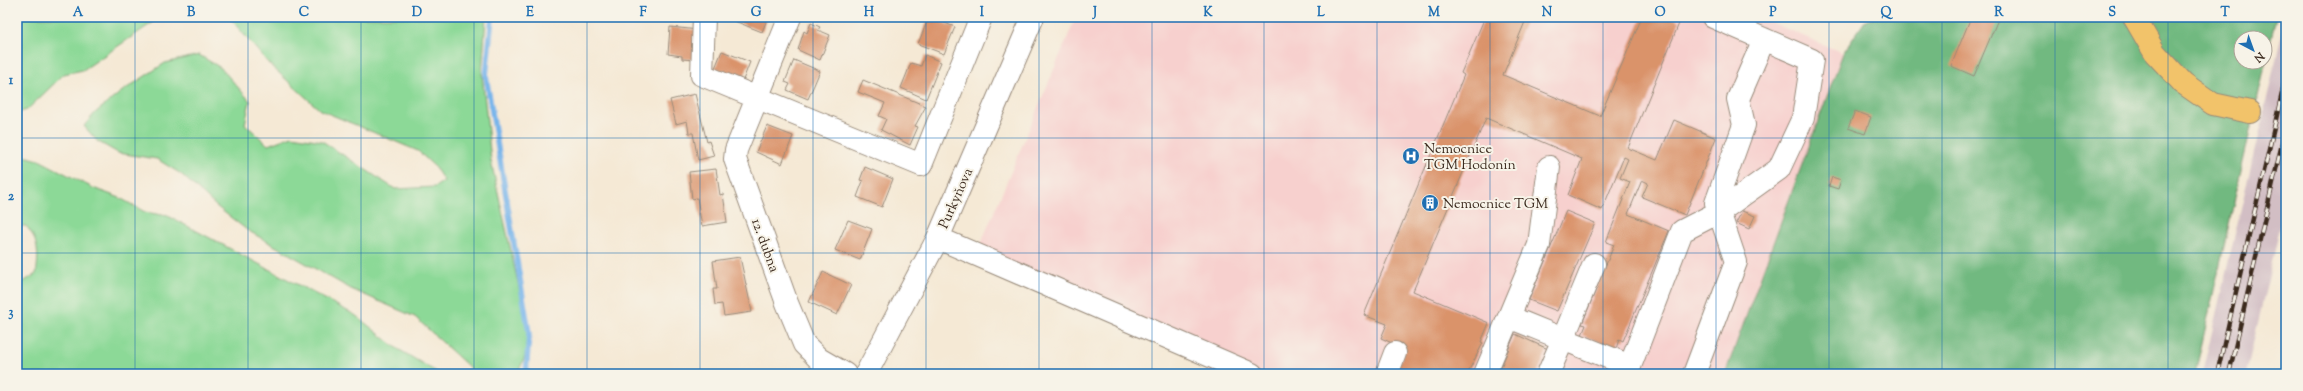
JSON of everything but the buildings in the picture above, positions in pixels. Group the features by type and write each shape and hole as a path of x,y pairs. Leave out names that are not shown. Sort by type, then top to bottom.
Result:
{"main road":[{"path":"2134,17 2155,53 2183,83 2213,104 2250,112"}],"street":[{"path":"704,17 702,75 921,165 982,17"},
{"name":"12. dubna","path":"790,17 736,150 739,172 804,344 818,359 845,374"},
{"name":"Purkyňova","path":"866,374 938,238 1033,17"},
{"path":"1509,317 1563,339 1628,370 1682,231 1719,212 1779,169 1803,118 1812,60 1713,17"},
{"path":"1694,374 1736,262 1716,203 1744,125 1738,99 1764,39"},
{"path":"1485,374 1539,245 1549,167"},
{"path":"938,238 1252,374"},
{"path":"1548,374 1594,264"},
{"path":"1386,374 1395,353"}],"shaded area":[{"name":"Nemocnice TGM Hodonín","path":"1076,17 1759,17 1843,53 1725,374 1207,374 1212,364 974,260"},
{"path":"2286,17 2286,202 2246,374 2202,374"}],"green space":[{"path":"17,17 161,17 83,70 64,74 27,110 17,113"},
{"path":"229,17 486,17 482,73 491,161 528,328 525,357 517,374 472,374 469,367 415,317 351,289 247,230 216,206 181,174 157,159 118,153 97,141 84,126 95,113 121,92 165,63 199,55 221,68 250,101 245,124 268,145 292,136 322,141 395,189 435,187 444,181 435,167 418,151 320,110 269,64"},
{"path":"1876,17 2276,17 2273,30 2233,30 2233,70 2264,70 2195,374 1725,374 1843,53 1865,21"},
{"path":"17,154 39,160 93,188 120,198 145,212 168,216 193,229 355,315 398,349 440,374 201,374 198,370 196,374 17,374 17,280 23,282 36,274 38,255 36,243 26,226 19,226 17,229"}],"waterway":[{"path":"492,17 486,76 529,333 526,374"}],"railway":[{"path":"2217,374 2286,76"},
{"path":"2229,374 2286,126"}],"place":[{"name":"Nemocnice TGM Hodonín","path":"1411,156"},
{"name":"Nemocnice TGM","path":"1430,203"}]}
